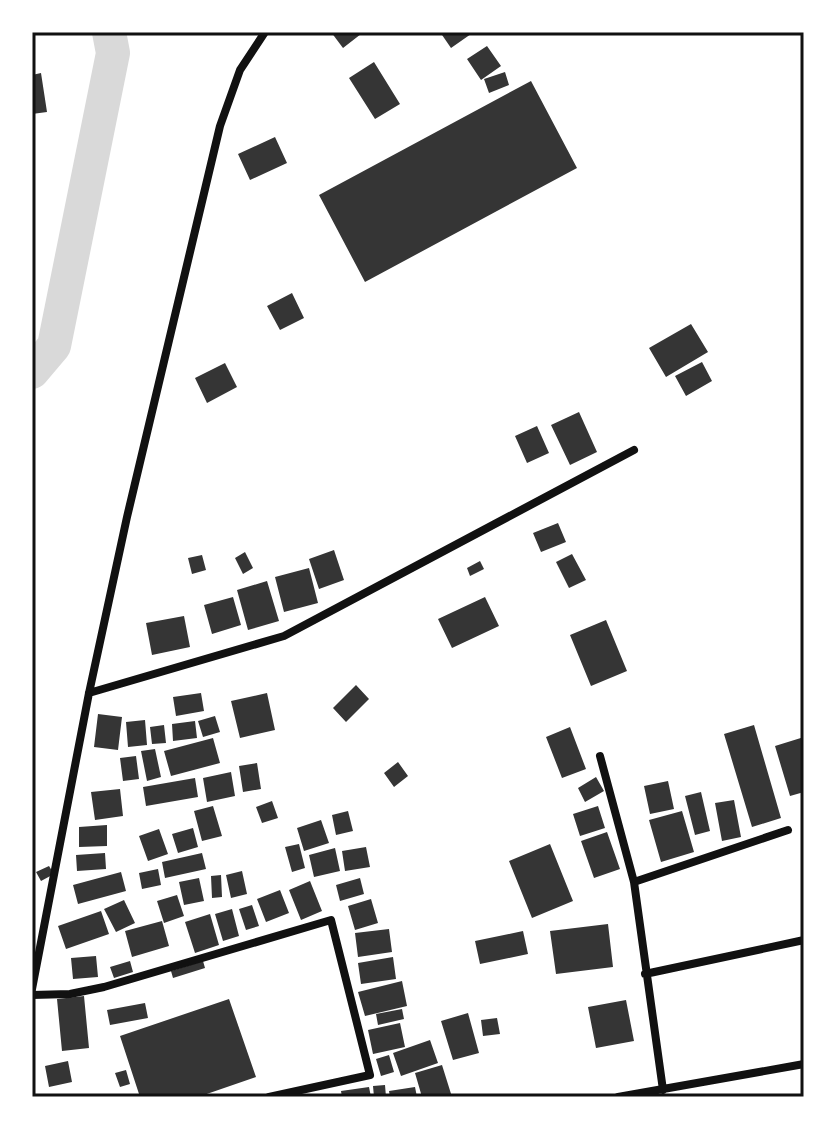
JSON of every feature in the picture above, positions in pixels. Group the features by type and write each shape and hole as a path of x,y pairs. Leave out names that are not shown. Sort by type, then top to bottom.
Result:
{"street":[{"path":"32,989 89,693 127,517 220,126 240,70 265,32"},
{"path":"89,693 284,636 634,450"},
{"path":"600,756 634,882 663,1090"},
{"path":"634,882 788,830"},
{"path":"32,995 70,994 104,987 331,920 370,1075 269,1097"},
{"path":"645,974 804,940"},
{"path":"618,1097 804,1064"}],"building":[{"path":"331,32 360,32 361,34 343,48"},
{"path":"440,32 469,32 471,34 451,48"},
{"path":"487,46 501,66 481,80 467,59"},
{"path":"374,62 400,104 375,119 349,78"},
{"path":"505,72 509,85 489,93 484,79"},
{"path":"41,73 47,112 32,114 32,75"},
{"path":"531,81 577,168 365,282 319,195"},
{"path":"275,137 287,163 250,180 238,154"},
{"path":"292,293 304,318 280,330 267,306"},
{"path":"691,324 708,352 666,377 649,348"},
{"path":"702,362 712,381 686,396 675,376"},
{"path":"225,363 237,387 207,403 195,378"},
{"path":"579,412 597,452 570,465 551,425"},
{"path":"537,426 549,453 527,463 515,436"},
{"path":"558,523 566,542 541,552 533,533"},
{"path":"334,550 344,580 319,589 309,559"},
{"path":"245,552 253,568 243,574 235,558"},
{"path":"572,554 586,580 569,588 556,562"},
{"path":"202,555 206,570 192,574 188,558"},
{"path":"480,561 484,569 470,576 467,568"},
{"path":"309,568 318,603 284,612 275,577"},
{"path":"267,581 279,621 248,630 237,590"},
{"path":"233,597 241,625 212,634 204,605"},
{"path":"485,597 499,626 452,648 438,619"},
{"path":"184,616 190,647 152,655 146,623"},
{"path":"606,620 627,671 591,686 570,635"},
{"path":"356,685 369,699 346,722 333,708"},
{"path":"201,693 204,711 176,716 173,697"},
{"path":"267,693 275,730 240,738 231,701"},
{"path":"98,714 122,717 118,750 94,747"},
{"path":"215,716 220,732 203,737 198,721"},
{"path":"145,720 147,745 128,747 126,722"},
{"path":"195,721 197,738 173,741 172,724"},
{"path":"164,725 166,743 152,744 150,727"},
{"path":"754,725 781,818 752,827 724,734"},
{"path":"570,727 586,769 562,778 546,737"},
{"path":"804,737 804,792 790,796 775,746"},
{"path":"213,738 220,763 171,776 164,751"},
{"path":"155,749 161,777 147,781 141,751"},
{"path":"136,756 139,779 123,781 120,758"},
{"path":"398,762 408,776 394,787 384,773"},
{"path":"257,763 261,789 243,792 239,766"},
{"path":"231,772 235,796 207,802 203,778"},
{"path":"596,777 604,791 585,802 578,788"},
{"path":"195,778 198,797 146,806 143,787"},
{"path":"668,781 674,809 650,814 644,786"},
{"path":"120,789 123,816 95,820 91,792"},
{"path":"701,792 710,831 695,835 685,796"},
{"path":"734,800 741,837 722,841 715,803"},
{"path":"272,801 278,818 262,823 256,807"},
{"path":"213,806 222,836 202,841 194,811"},
{"path":"598,806 605,828 580,836 573,814"},
{"path":"348,811 353,831 336,835 332,815"},
{"path":"682,811 694,852 661,862 649,820"},
{"path":"321,820 329,843 304,851 297,828"},
{"path":"107,825 107,846 79,847 79,827"},
{"path":"193,828 198,847 178,853 172,834"},
{"path":"159,829 168,854 148,861 139,836"},
{"path":"607,832 620,869 594,878 581,841"},
{"path":"299,844 305,868 292,872 285,847"},
{"path":"550,844 573,901 532,918 509,861"},
{"path":"366,847 370,867 345,871 342,851"},
{"path":"335,848 340,871 314,877 309,855"},
{"path":"105,853 106,869 77,871 76,855"},
{"path":"202,853 206,869 165,878 162,862"},
{"path":"49,866 54,874 41,881 36,872"},
{"path":"158,869 161,885 142,889 139,873"},
{"path":"242,871 247,894 231,898 226,875"},
{"path":"121,872 126,891 78,904 73,885"},
{"path":"221,875 222,897 212,898 211,876"},
{"path":"199,878 204,901 184,905 179,882"},
{"path":"360,878 364,894 340,901 336,885"},
{"path":"310,881 322,911 301,920 289,890"},
{"path":"280,890 289,913 266,922 257,899"},
{"path":"177,895 184,916 164,923 157,901"},
{"path":"371,899 378,923 355,930 348,906"},
{"path":"124,900 135,923 116,932 104,909"},
{"path":"252,905 259,926 246,930 239,909"},
{"path":"232,909 239,936 223,941 215,914"},
{"path":"101,911 109,934 66,949 58,926"},
{"path":"210,914 219,945 195,953 185,922"},
{"path":"162,921 169,946 132,957 125,931"},
{"path":"608,924 613,967 556,974 550,931"},
{"path":"389,929 392,952 358,957 355,933"},
{"path":"523,931 528,954 480,964 475,941"},
{"path":"96,956 98,977 73,979 71,958"},
{"path":"393,957 396,979 361,984 358,963"},
{"path":"130,961 133,972 114,978 110,967"},
{"path":"203,961 205,968 173,978 171,971"},
{"path":"402,981 407,1006 365,1016 358,992"},
{"path":"84,996 89,1048 62,1051 57,999"},
{"path":"229,999 256,1077 198,1097 140,1097 120,1036"},
{"path":"626,1000 634,1041 596,1048 588,1007"},
{"path":"145,1003 148,1018 110,1025 107,1010"},
{"path":"402,1009 404,1019 378,1025 376,1014"},
{"path":"468,1013 479,1053 453,1060 441,1021"},
{"path":"497,1018 500,1034 483,1036 481,1020"},
{"path":"400,1023 405,1047 373,1054 368,1030"},
{"path":"430,1040 438,1063 401,1076 393,1053"},
{"path":"389,1055 394,1072 381,1076 376,1059"},
{"path":"68,1061 72,1082 49,1087 45,1066"},
{"path":"442,1065 452,1097 422,1097 415,1073"},
{"path":"126,1070 130,1084 120,1087 115,1073"},
{"path":"385,1085 386,1097 374,1097 373,1086"},
{"path":"369,1087 371,1097 342,1097 341,1091"},
{"path":"415,1087 417,1097 390,1097 389,1091"}],"waterway":[{"path":"32,372 54,346 113,53 109,32"}]}
